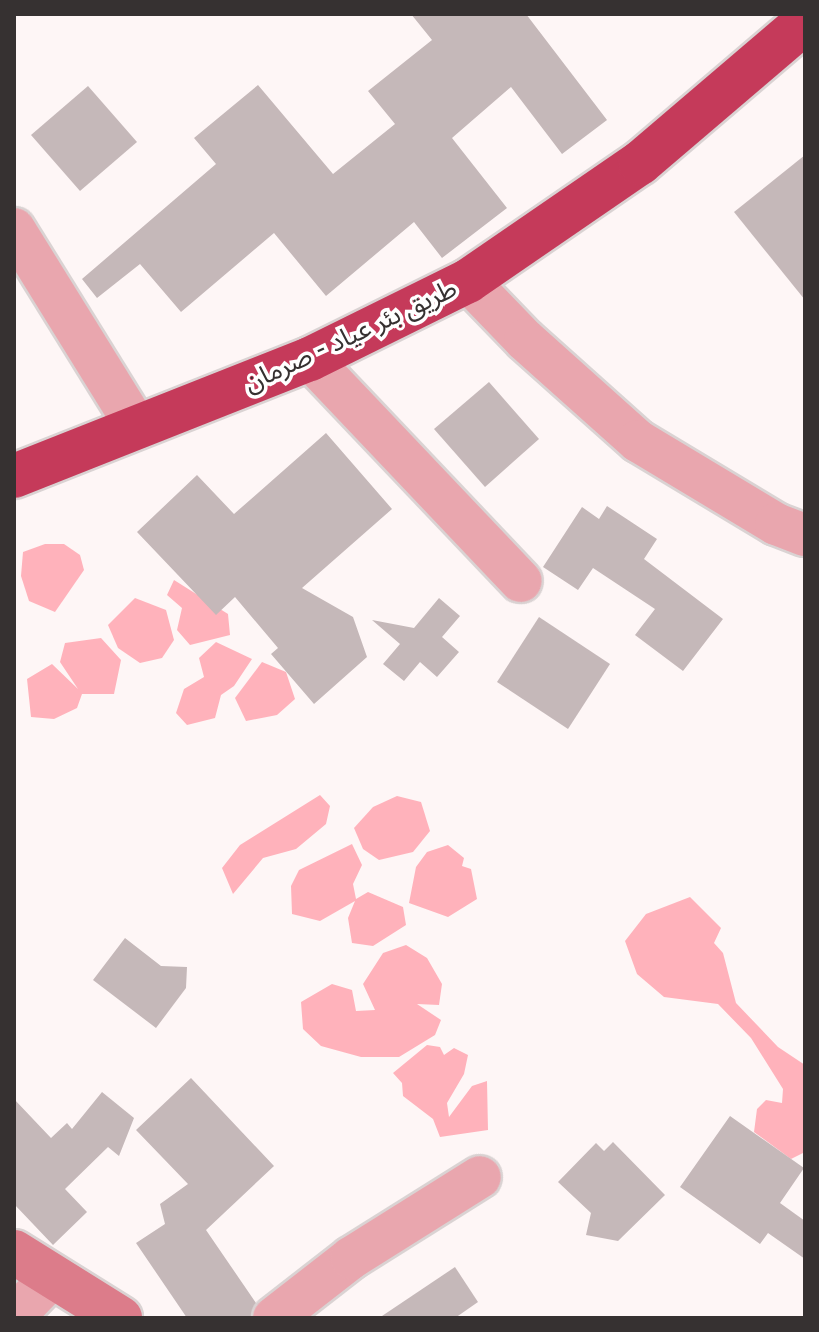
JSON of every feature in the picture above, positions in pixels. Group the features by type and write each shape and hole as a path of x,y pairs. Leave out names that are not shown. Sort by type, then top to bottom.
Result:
{"highway":[{"name":"طريق بئر عياد - صرمان","path":"14,476 310,359 468,281 640,163 805,22"}],"street":[{"path":"14,229 137,427"},
{"path":"468,281 525,340 638,441 776,524 805,535"},
{"path":"310,359 521,581"},
{"path":"274,1318 351,1258 480,1177"},
{"path":"14,1252 51,1278 120,1318"},
{"path":"14,1316 51,1278"}],"shaded area":[{"path":"45,544 64,544 80,555 84,570 55,612 29,601 21,576 23,552"},
{"path":"174,580 228,614 230,635 190,645 177,630 182,608 167,595"},
{"path":"135,598 166,610 174,640 162,658 140,663 118,648 108,625"},
{"path":"101,638 121,660 114,694 82,694 77,708 54,719 31,717 27,679 52,664 78,689 60,662 65,643"},
{"path":"216,642 252,659 234,686 221,695 215,718 187,725 176,713 184,689 204,677 199,658"},
{"path":"262,662 286,672 295,699 277,715 246,721 235,698"},
{"path":"320,795 330,806 326,824 296,849 263,858 233,894 222,868 240,845"},
{"path":"397,796 421,802 430,831 413,852 379,860 363,849 354,828 373,807"},
{"path":"352,844 362,865 353,884 356,899 368,892 403,907 406,925 373,946 352,943 348,918 355,901 320,921 292,914 291,886 299,870"},
{"path":"448,845 464,858 462,866 471,869 477,899 448,917 409,903 416,867 427,852"},
{"path":"690,897 721,928 714,943 723,953 736,1003 778,1047 805,1065 805,1152 791,1159 754,1132 757,1109 766,1100 782,1103 783,1089 751,1038 718,1004 664,997 637,974 625,941 646,914"},
{"path":"406,945 427,958 442,984 439,1005 417,1004 441,1020 435,1035 399,1057 361,1057 321,1046 303,1029 301,1002 332,984 352,990 356,1011 375,1010 363,984 383,953"},
{"path":"427,1045 440,1047 444,1055 454,1048 468,1055 464,1074 447,1103 449,1117 472,1086 487,1081 488,1130 440,1137 433,1119 403,1096 402,1083 393,1073"}],"building":[{"path":"411,14 526,14 607,120 562,154 511,87 452,138 507,208 442,258 414,222 326,296 274,233 181,312 140,264 97,298 82,279 216,164 194,138 258,85 333,174 395,124 368,91 432,40"},
{"path":"88,86 137,142 80,191 31,135"},
{"path":"805,155 805,300 734,212"},
{"path":"489,382 539,439 485,487 434,429"},
{"path":"326,433 392,509 302,588 353,617 367,657 314,704 271,654 278,648 235,597 216,615 137,532 197,475 234,514"},
{"path":"607,506 657,539 644,559 723,619 683,671 635,635 655,609 593,568 578,590 543,567 582,507 599,519"},
{"path":"439,598 460,616 442,637 459,652 437,677 420,662 404,681 383,664 400,644 372,620 414,628"},
{"path":"539,617 610,664 568,729 497,682"},
{"path":"125,938 161,966 187,967 186,988 156,1028 93,980"},
{"path":"191,1078 274,1166 206,1230 256,1303 251,1318 187,1318 136,1243 165,1224 160,1204 188,1184 136,1130"},
{"path":"102,1092 134,1118 119,1156 108,1147 65,1189 87,1212 53,1245 14,1204 14,1099 51,1138 67,1123 72,1129"},
{"path":"730,1116 804,1168 780,1203 805,1221 805,1259 768,1233 760,1244 680,1187"},
{"path":"613,1142 665,1195 618,1241 586,1235 591,1213 558,1182 596,1143 604,1151"},
{"path":"455,1267 478,1302 455,1318 379,1318"}]}
